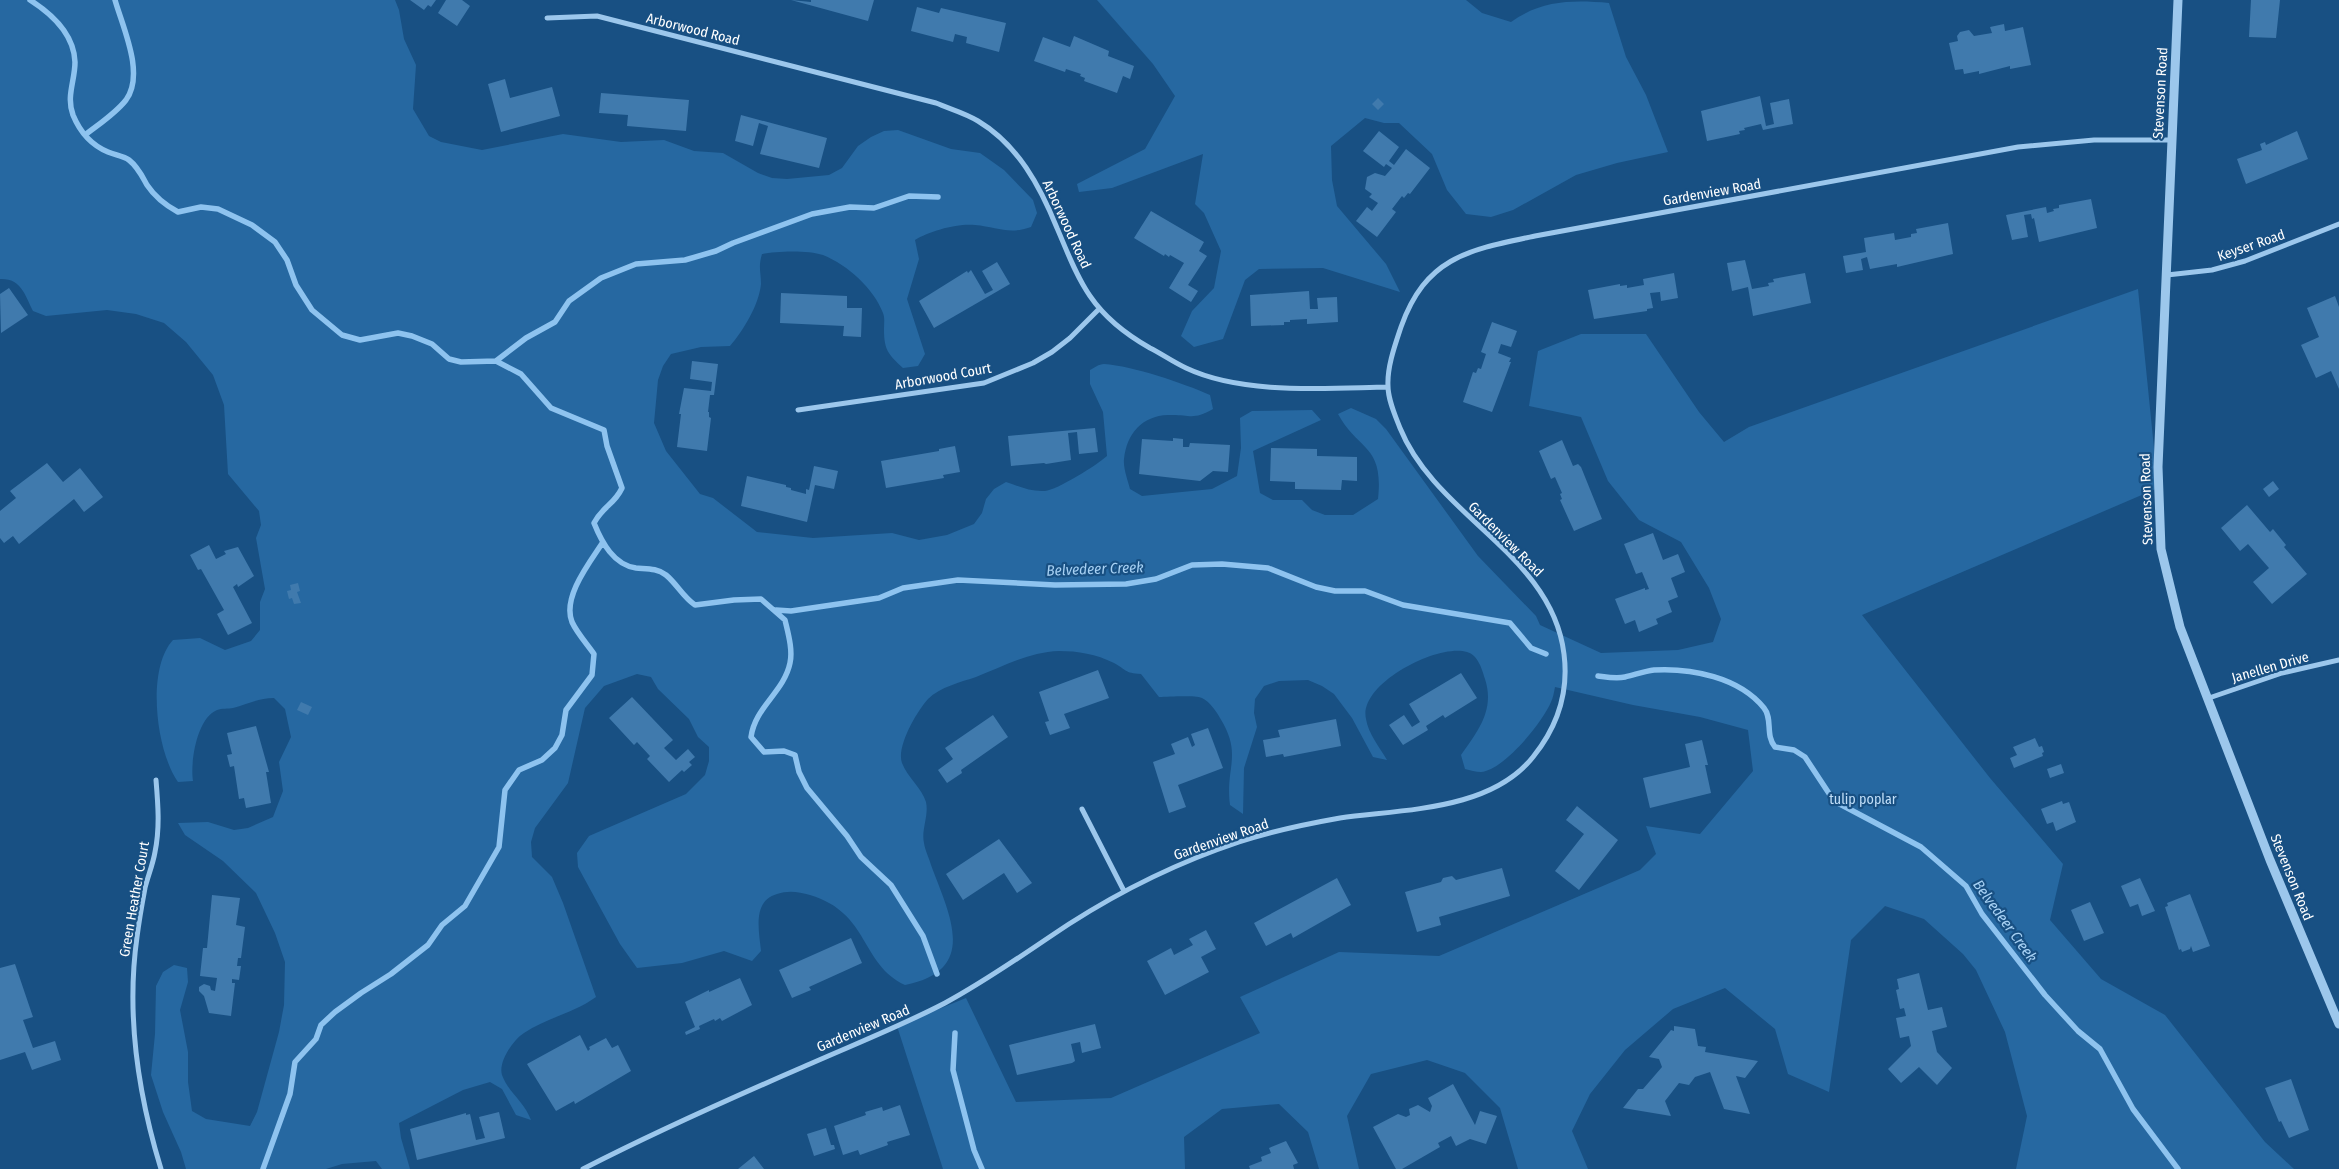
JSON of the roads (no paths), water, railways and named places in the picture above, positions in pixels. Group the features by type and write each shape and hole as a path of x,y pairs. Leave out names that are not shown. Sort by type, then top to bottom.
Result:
{"street":[{"name":"Stevenson Road","path":"2178,0 2158,467 2158,520 2165,572 2178,619 2270,860 2339,1024"},
{"name":"Arborwood Road","path":"547,18 597,16 936,103 977,120 1004,139 1024,164 1046,201 1070,257 1089,295 1099,309 1112,322 1142,343 1187,369 1227,380 1278,388 1388,387"},
{"name":"Gardenview Road","path":"584,1169 713,1107 924,1014 971,990 1072,922 1124,892 1200,856 1272,833 1334,819 1469,798 1503,783 1521,771 1550,732 1561,710 1565,692 1564,651 1556,617 1534,581 1442,491 1419,464 1400,428 1388,387 1392,357 1400,332 1419,288 1433,274 1470,252 1544,234 2018,147 2094,140 2172,140"},
{"name":"Keyser Road","path":"2167,275 2212,270 2244,261 2339,224"},
{"name":"Arborwood Court","path":"798,410 984,383 1018,370 1052,352 1070,338 1099,309"},
{"name":"Janellen Drive","path":"2208,698 2282,673 2339,660"},
{"name":"Green Heather Court","path":"156,780 159,818 156,844 138,930 132,982 136,1058 142,1097 160,1169"},
{"path":"1082,809 1124,892"}],"waterway":[{"path":"30,0 54,18 71,42 74,52 75,69 70,101 73,115 79,127 96,146 129,160 140,172 150,189 169,207 178,212 201,207 218,209 252,225 275,242 287,260 296,285 312,310 342,335 360,340 398,333 412,336 432,344 449,359 461,362 496,361 521,374 551,408 604,430 607,446 622,488 616,498 594,523 605,545 615,558 628,566 652,569 663,573 695,605 761,599 785,620 791,647 790,663 782,683 758,717 751,737 764,752 784,751 795,755 799,772 807,788 847,836 861,857 891,885 923,936 937,974"},
{"path":"85,135 117,110 126,100 131,89 133,77 131,51 115,0"},
{"path":"496,361 526,338 555,322 569,301 601,278 636,264 685,260 716,251 812,214 850,207 874,208 909,196 938,197"},
{"path":"263,1169 290,1094 295,1062 316,1039 321,1025 335,1012 391,974 428,945 442,925 465,906 499,847 505,790 519,770 542,760 555,748 562,735 566,710 592,675 594,654 574,626 570,612 574,591 579,580 603,542"},
{"name":"Belvedeer Creek","path":"776,610 791,611 879,598 903,588 958,580 1055,585 1126,584 1156,579 1192,565 1222,564 1268,568 1316,587 1335,591 1365,591 1403,605 1510,623 1531,648 1546,654"},
{"name":"Belvedeer Creek","path":"1598,676 1618,678 1654,670 1698,673 1728,682 1754,697 1767,712 1770,737 1775,747 1794,750 1805,757 1834,801 1921,847 1966,886 1982,914 2045,995 2078,1031 2100,1049 2133,1109 2178,1169"},
{"path":"955,1033 953,1070 974,1150 982,1169"}],"park label":[{"name":"tulip poplar","path":"1863,799"}]}
